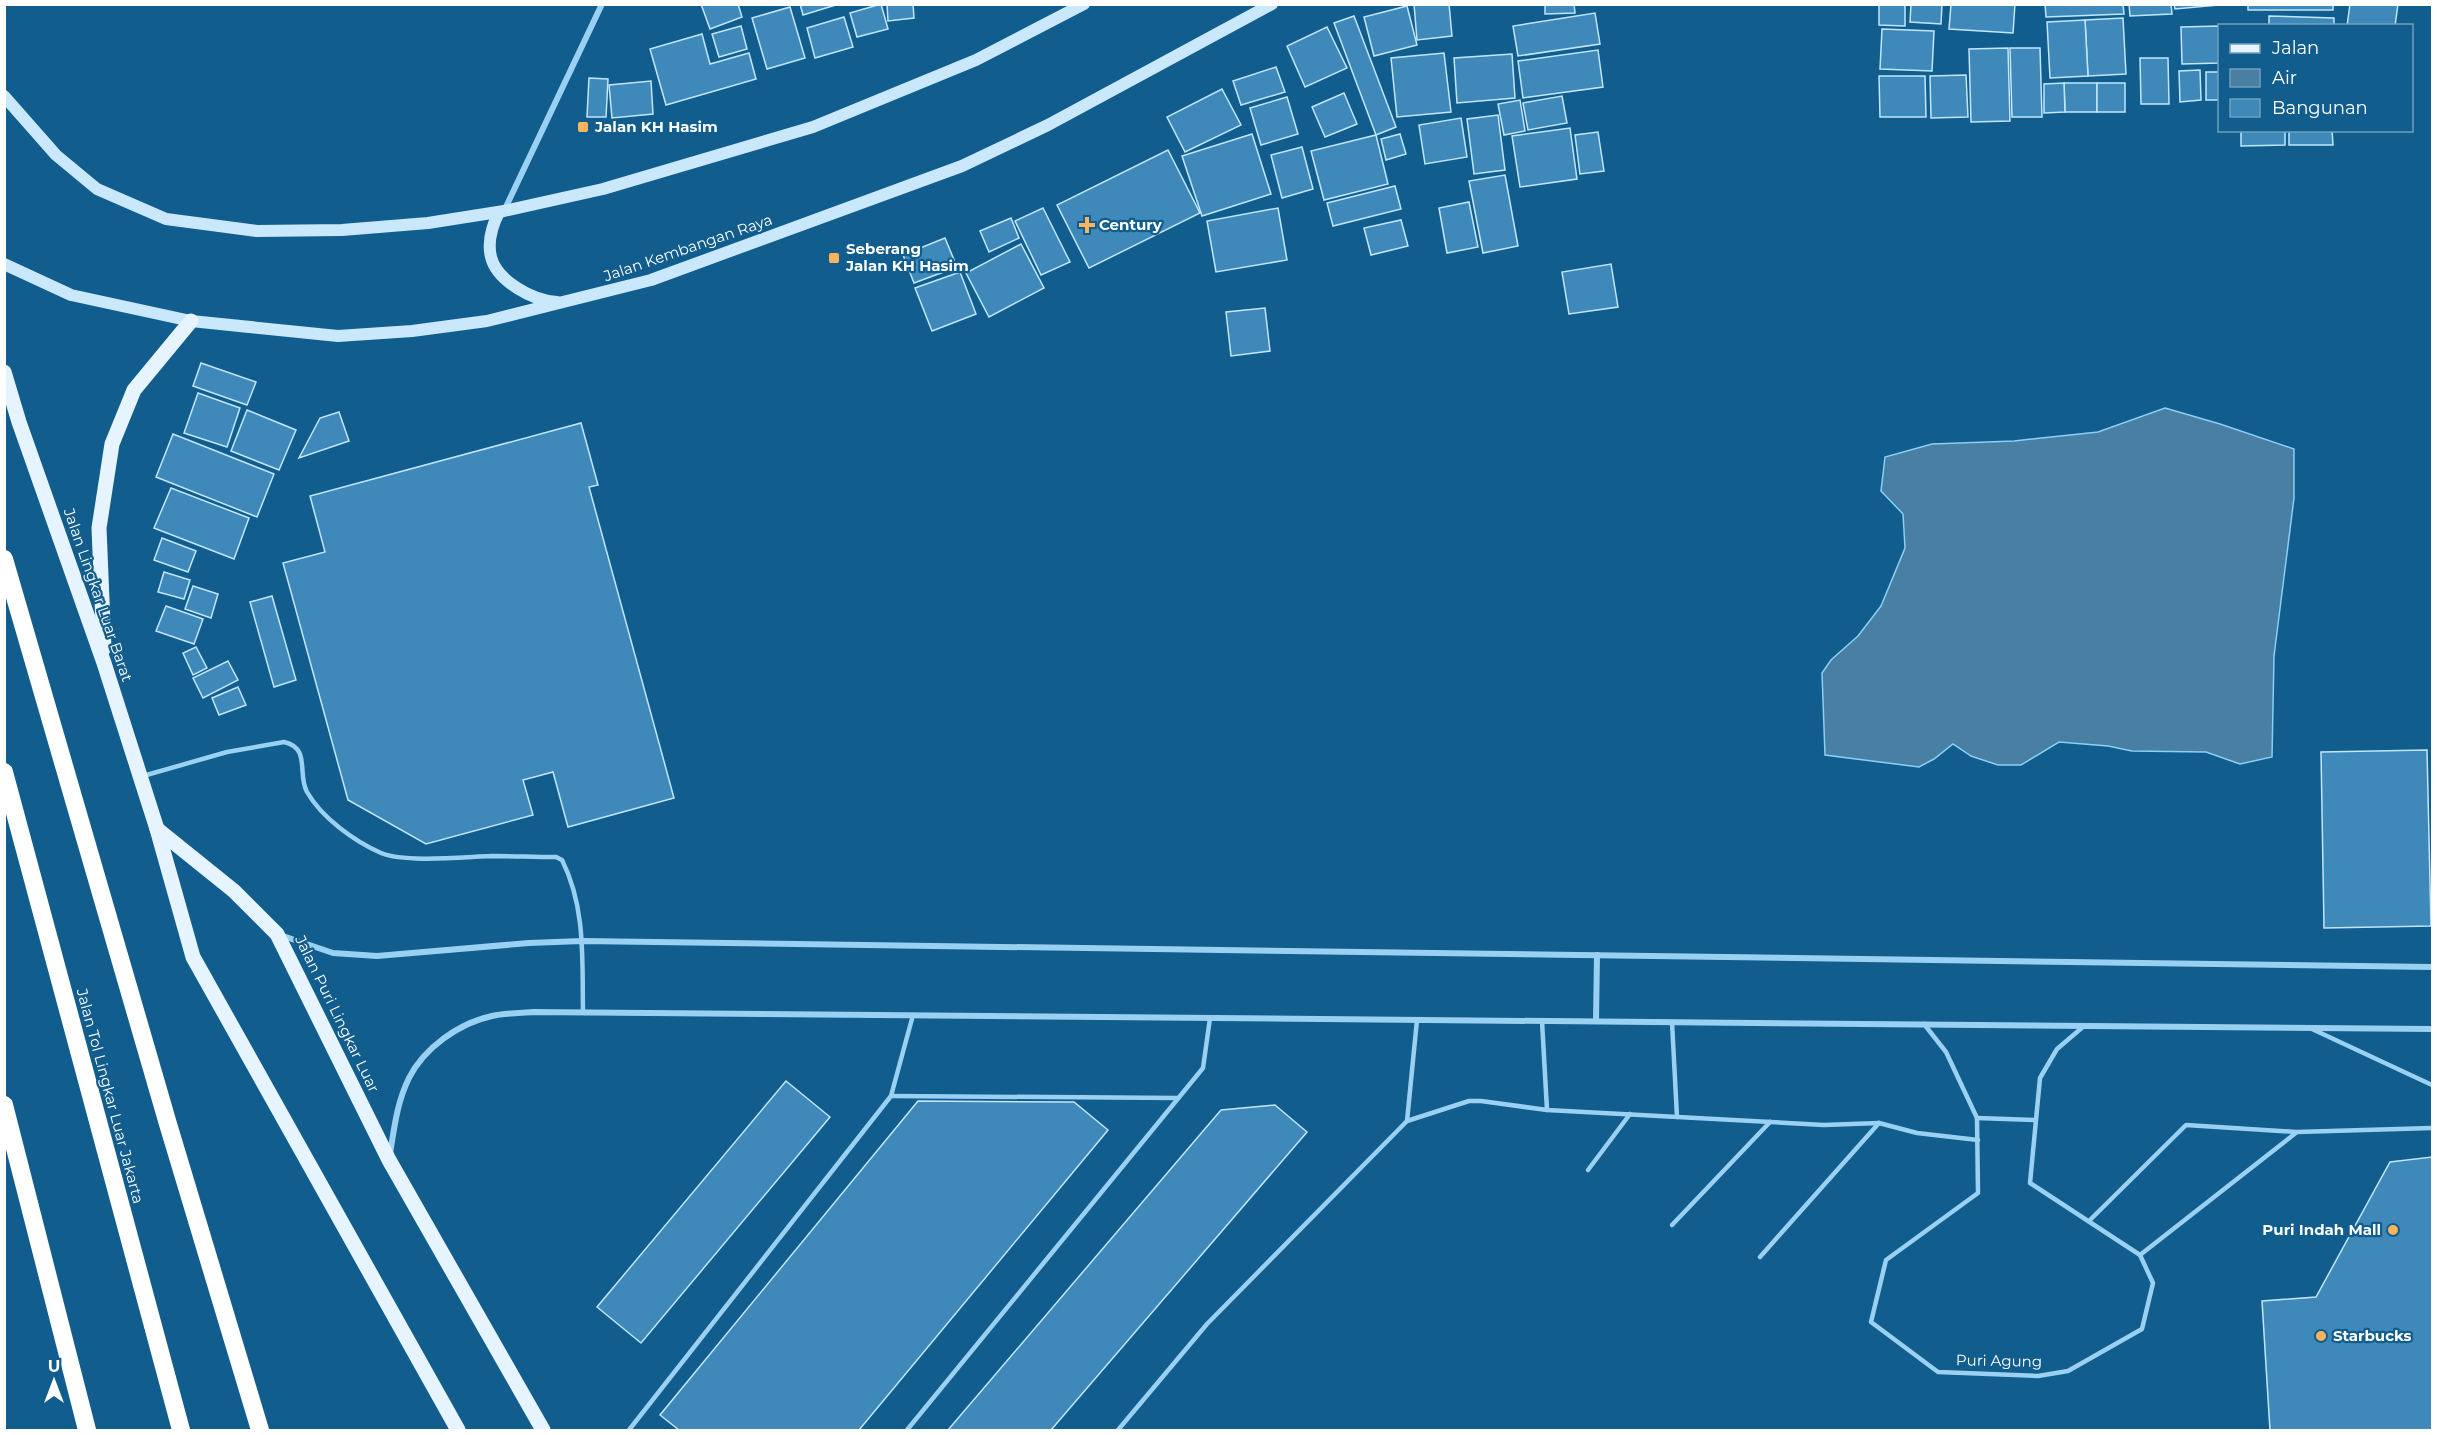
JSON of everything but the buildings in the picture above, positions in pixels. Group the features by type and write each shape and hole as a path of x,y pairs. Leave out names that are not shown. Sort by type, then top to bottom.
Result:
{"highway":[{"path":"4,559 260,1431"},
{"name":"Jalan Tol Lingkar Luar Jakarta","path":"4,772 181,1431"},
{"path":"4,1105 87,1431"}],"main road":[{"path":"4,96 56,155 97,189 166,219 258,231 342,230 428,223 501,212 603,189 813,127 976,60 1084,4"},
{"name":"Jalan Kembangan Raya","path":"4,264 71,295 191,321 338,336 412,331 487,321 651,280 962,166 1048,125 1272,4"},
{"path":"501,212 490,230 491,258 509,285 546,302 570,302"},
{"path":"104,663 99,528 112,444 134,390 191,321"},
{"name":"Jalan Lingkar Luar Barat","path":"4,372 19,422 104,663 157,829"},
{"path":"157,829 193,957 458,1431"},
{"name":"Jalan Puri Lingkar Luar","path":"157,829 234,891 277,934 389,1160 543,1431"}],"street":[{"path":"501,212 542,136 602,4"},
{"path":"277,934 333,953 378,956 529,943 582,941 2433,967"},
{"path":"1596,1021 1597,955"},
{"path":"389,1160 398,1107 410,1077 430,1051 456,1029 491,1016 533,1012 2433,1029"}],"lane":[{"path":"139,778 227,752 284,742 293,744 299,751 306,790 319,808 345,832 382,854 423,859 492,856 556,857 562,860 575,889 582,941 583,1012"},
{"path":"629,1431 891,1096 913,1015"},
{"path":"907,1431 1203,1068 1210,1017"},
{"path":"1407,1121 1417,1020"},
{"path":"1542,1021 1547,1110"},
{"path":"1672,1022 1677,1117"},
{"name":"Puri Agung","path":"1924,1024 1946,1052 1977,1118 1978,1192 1887,1260 1871,1322 1938,1372 2038,1376 2068,1371 2142,1329 2154,1283 2140,1255 2030,1183 2040,1078 2057,1049 2085,1026"},
{"path":"2310,1028 2433,1084"},
{"path":"891,1096 1178,1098"},
{"path":"1118,1431 1207,1324 1407,1121 1469,1101 1547,1110 1824,1125 1879,1124 1917,1133 1978,1140"},
{"path":"1588,1170 1630,1114"},
{"path":"1977,1118 2035,1120"},
{"path":"1672,1225 1770,1122"},
{"path":"1760,1257 1879,1124"},
{"path":"2089,1221 2186,1125 2297,1132 2433,1128"},
{"path":"2140,1255 2297,1132"}],"water":[{"path":"2165,408 2294,449 2294,498 2274,656 2272,757 2240,764 2206,752 2132,751 2108,746 2059,742 2021,765 1998,765 1971,756 1953,744 1919,767 1825,755 1822,673 1831,660 1858,636 1881,606 1905,548 1903,514 1881,491 1885,457 1932,444 2014,441 2098,432"}],"place":[{"name":"Jalan KH Hasim","path":"583,127"},
{"name":"Century","path":"1087,225"},
{"name":"Seberang Jalan KH Hasim","path":"834,258"},
{"name":"Puri Indah Mall","path":"2393,1230"},
{"name":"Starbucks","path":"2321,1336"}]}
